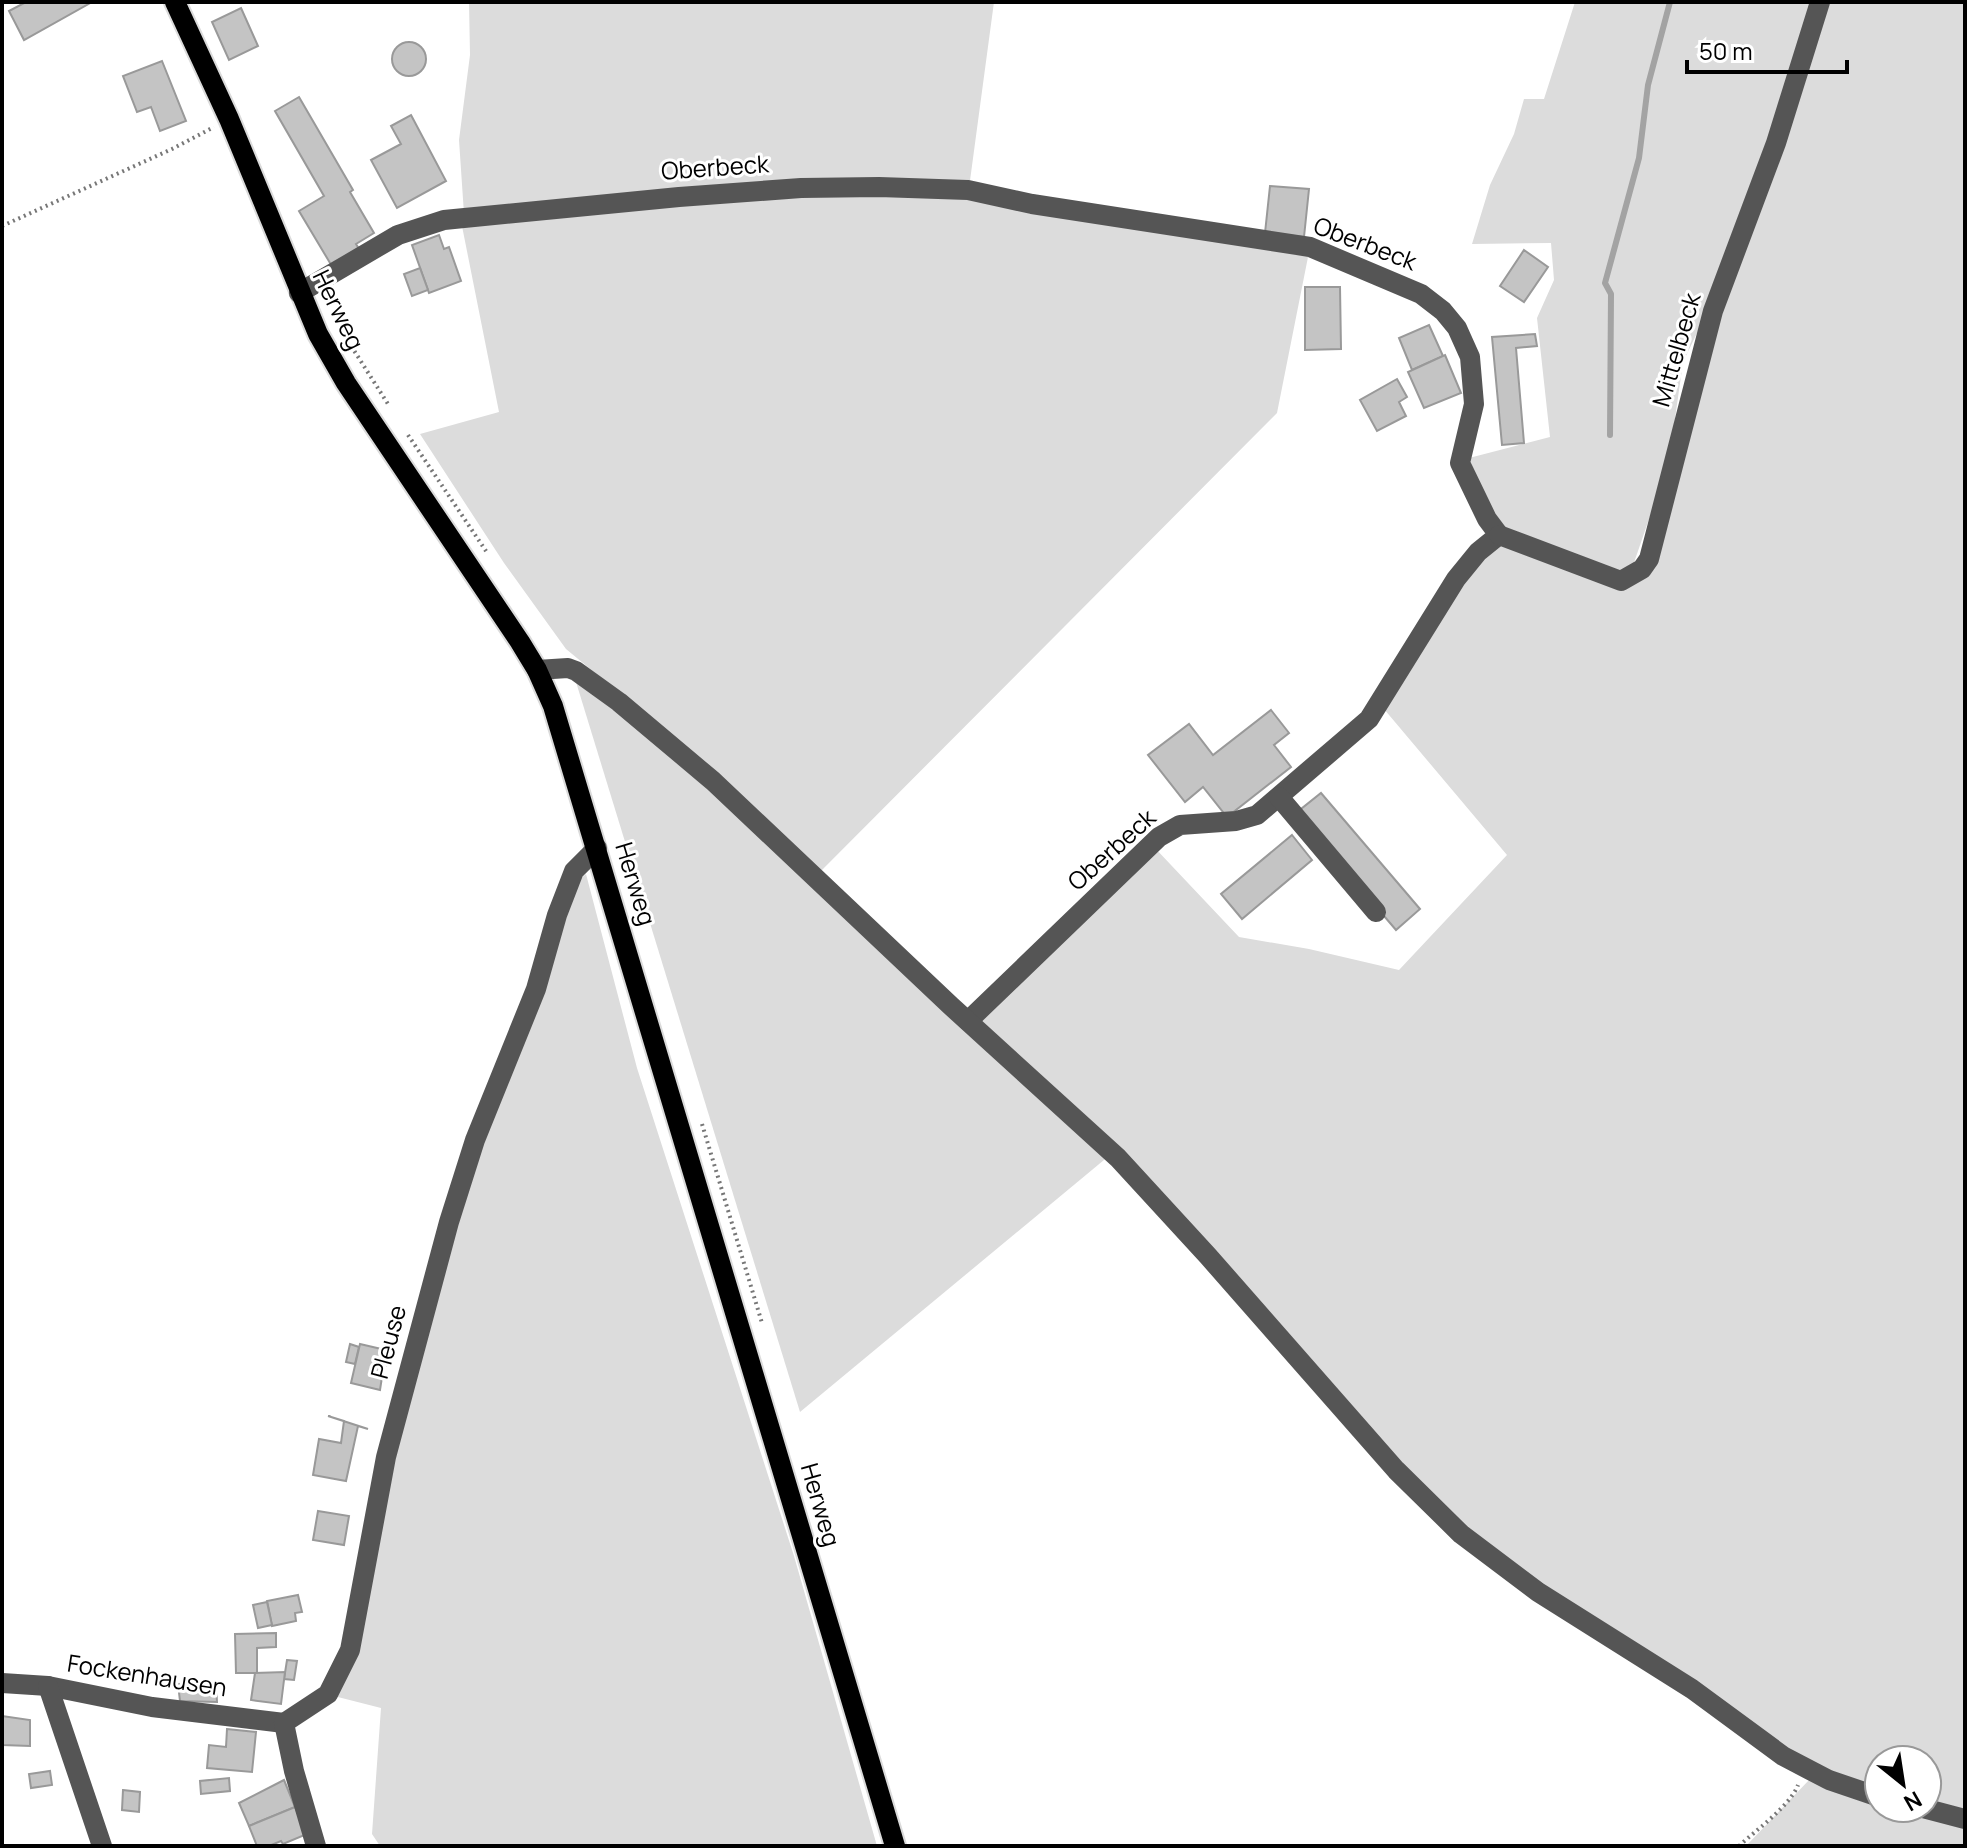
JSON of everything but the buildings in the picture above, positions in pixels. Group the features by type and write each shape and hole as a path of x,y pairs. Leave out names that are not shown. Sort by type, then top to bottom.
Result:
{"main road":[{"name":"Herweg","path":"175,2 229,119 318,334 346,383 537,670 553,706 895,1846"}],"street":[{"name":"Mittelbeck","path":"1499,535 1621,581 1642,569 1649,559 1713,311 1776,143 1820,2"},
{"name":"Oberbeck","path":"299,293 398,235 444,220 679,197 801,188 879,187 968,190 1032,204 1310,247 1421,294 1443,311 1457,328 1470,357 1474,386 1474,404 1460,463 1487,519 1499,535 1478,552 1456,579 1369,719 1257,815 1236,821 1180,825 1159,837 968,1021"},
{"path":"537,670 568,668 576,671 661,737 722,789 1118,1158 1396,1470 1461,1534 1538,1592 1692,1689 1783,1756 1829,1780 1863,1792"},
{"path":"1279,797 1376,912"},
{"name":"Pleuse","path":"284,1723 328,1694 350,1650 386,1457 449,1222 475,1140 536,989 557,915 574,871 597,848"},
{"name":"Fockenhausen","path":"2,1683 48,1686 152,1707 284,1723"},
{"path":"48,1686 102,1846"},
{"path":"284,1723 294,1771 316,1846"},
{"path":"1943,1813 1965,1819"}],"path":[{"path":"2,226 172,149 229,119"},
{"path":"348,340 390,408"},
{"path":"407,433 496,566"},
{"path":"1739,1846 1796,1792 1805,1768"}],"shaded area":[{"path":"469,2 994,2 969,188 464,214 459,140 470,55"},
{"path":"1575,2 1816,2 1771,144 1683,362 1669,461 1628,580 1640,576 1716,312 1825,2 1965,2 1965,1823 1943,1814 1943,1744 1863,1744 1863,1789 1815,1773 1560,1603 1471,1535 979,1018 1154,847 1239,937 1399,970 1507,855 1384,709 1498,527 1469,458 1550,437 1537,318 1554,280 1551,243 1472,244 1490,185 1514,134 1524,99 1544,99"},
{"path":"967,194 1309,252 1277,413 820,872 668,733 566,649 504,563 420,434 499,412 461,221 679,200"},
{"path":"576,682 658,739 1110,1155 800,1412"},
{"path":"586,874 637,1068 794,1556 877,1846 380,1846 372,1834 381,1708 330,1695 453,1220 562,916 578,881"},
{"path":"1810,1779 1863,1796 1863,1824 1943,1822 1965,1829 1965,1846 1746,1846"}],"waterway":[{"path":"1610,435 1611,294 1605,283 1639,158 1648,85 1670,2"}]}
